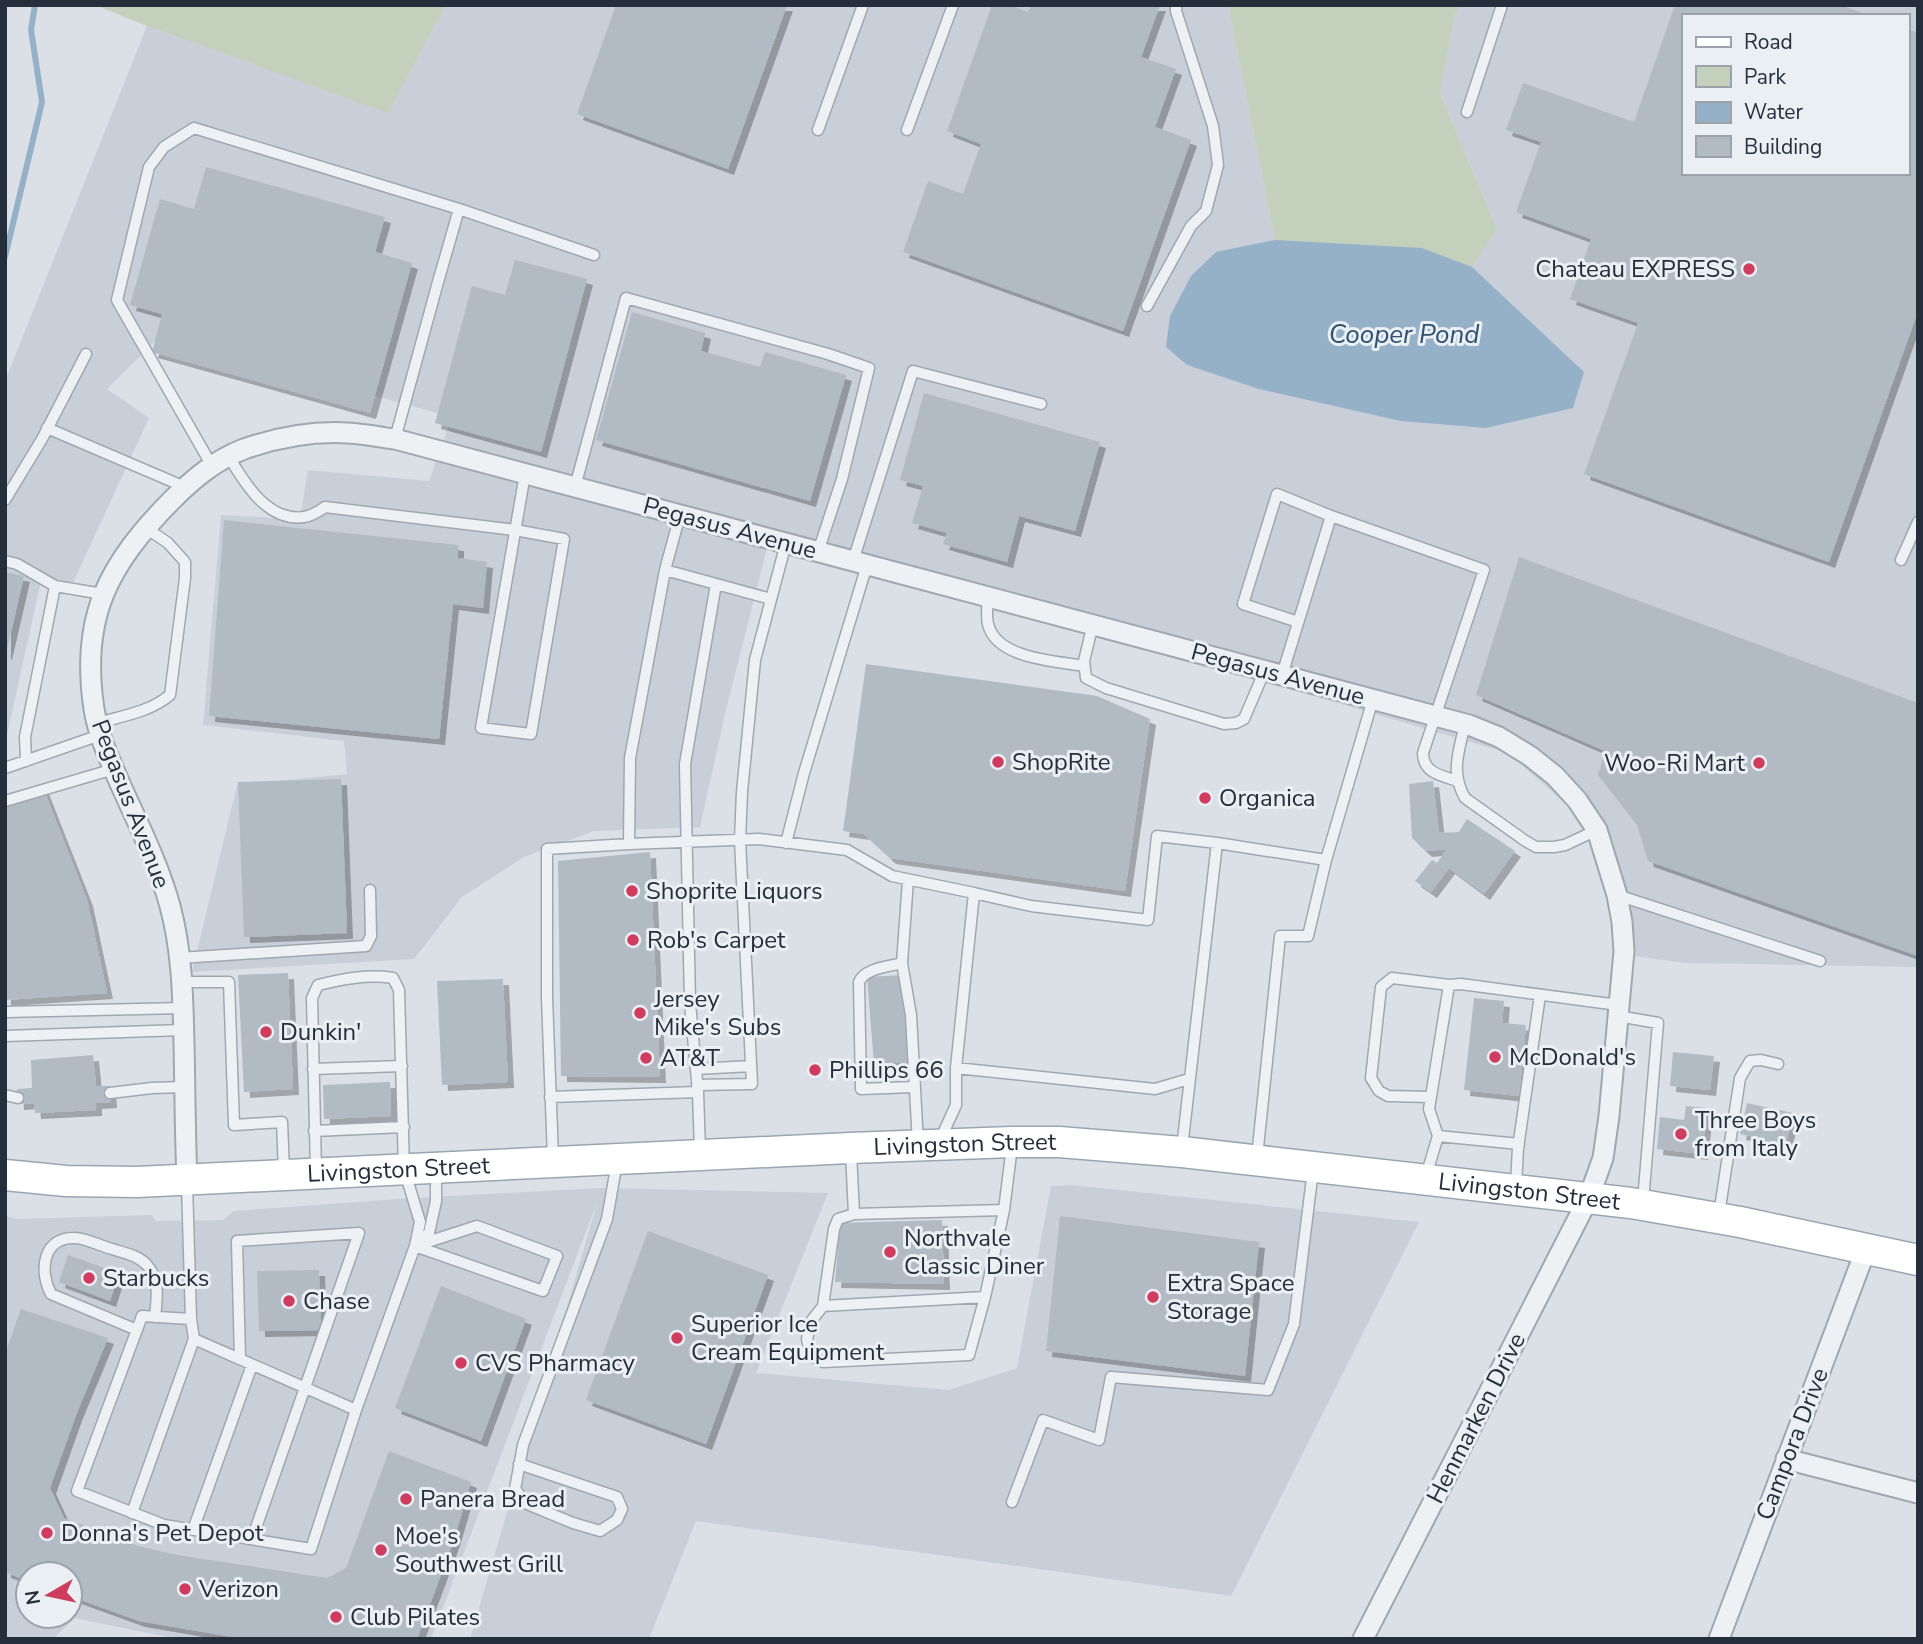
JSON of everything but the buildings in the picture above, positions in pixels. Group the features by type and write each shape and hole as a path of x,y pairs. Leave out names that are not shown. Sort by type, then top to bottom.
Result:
{"main road":[{"name":"Livingston Street","path":"5,1175 102,1182 187,1180 850,1148 1012,1142 1078,1143 1589,1197 1718,1218 1918,1260"}],"street":[{"name":"Pegasus Avenue","path":"187,1180 182,982 170,906 99,729 94,708 91,639 99,605 112,574 133,543 185,487 220,461 242,450 280,439 347,433 395,439 1465,724 1499,737 1530,756 1577,800 1597,830 1617,895 1622,922 1624,951 1603,1158 1589,1197"},
{"name":"Henmarken Drive","path":"1363,1639 1589,1197"},
{"name":"Campora Drive","path":"1719,1639 1866,1249"},
{"path":"1787,1459 1918,1493"}],"lane":[{"path":"818,130 863,5"},
{"path":"907,130 953,5"},
{"path":"1147,306 1191,226 1206,211 1218,165 1213,126 1176,5"},
{"path":"1467,112 1502,5"},
{"path":"525,474 515,530 481,728 531,734 564,539 515,530 325,508 305,517 284,516 258,498 220,461 117,300 149,167 164,147 194,128 460,209 594,255"},
{"path":"395,439 460,209"},
{"path":"575,487 625,298 828,354 869,368 842,479 818,552"},
{"path":"5,500 86,354"},
{"path":"786,843 913,372 1041,404"},
{"path":"47,428 185,487"},
{"path":"1298,622 1243,604 1277,494 1484,570 1423,753 1426,767 1434,774 1458,781"},
{"path":"629,844 630,758 665,570 680,515"},
{"path":"1093,624 1084,666 1086,678 1107,688 1224,724 1236,723 1244,719 1274,673 1298,622 1331,516"},
{"path":"1901,560 1918,522"},
{"path":"5,768 162,702 170,695 185,562 168,543 146,528"},
{"path":"550,1097 752,1084 740,840 742,792 755,660 786,543"},
{"path":"5,561 18,564 55,586 103,594"},
{"path":"665,570 771,599"},
{"path":"700,1155 690,1003 685,764 716,584"},
{"path":"26,761 25,737 55,586"},
{"path":"987,596 988,624 1002,644 1026,656 1084,666"},
{"path":"1256,1161 1280,936 1308,936 1326,860 1373,699"},
{"path":"1465,724 1455,769 1465,798 1536,847 1565,845 1597,830"},
{"path":"5,801 114,769"},
{"path":"553,1162 547,998 547,849 759,839 848,850 892,876 1031,906 1148,920 1157,836 1326,860"},
{"path":"1182,1152 1217,843"},
{"path":"908,880 902,963 911,1015 914,1087 928,1145"},
{"path":"179,958 366,946 371,936 370,890"},
{"path":"928,1145 956,1105 957,1068 974,894"},
{"path":"1617,895 1819,961"},
{"path":"902,963 870,971 862,975 859,982 861,1089 914,1087"},
{"path":"191,1319 142,1316 77,1491 164,1525 311,1549 356,1410 415,1246 420,1222 404,1170 399,990 393,978 378,976 345,979 318,985 312,998 316,1174"},
{"path":"1430,1097 1388,1096 1379,1091 1371,1078 1381,987 1392,978 1540,995 1618,1010 1658,1023 1643,1205"},
{"path":"182,982 229,982 234,1125 282,1122 284,1175"},
{"path":"1425,1178 1438,1136 1429,1109 1449,985"},
{"path":"1515,1189 1540,995"},
{"path":"5,1012 183,1008"},
{"path":"5,1036 183,1030"},
{"path":"1718,1218 1740,1078 1750,1061 1761,1060 1779,1064"},
{"path":"313,1069 402,1066"},
{"path":"696,1069 751,1066"},
{"path":"957,1068 1155,1089 1189,1079"},
{"path":"110,1093 184,1087"},
{"path":"5,1095 18,1098"},
{"path":"314,1131 404,1127"},
{"path":"1438,1136 1519,1144"},
{"path":"1004,1210 854,1214 838,1219 834,1229 823,1306 812,1320 807,1339 811,1356 823,1362 969,1355 1004,1210 1012,1142"},
{"path":"850,1148 854,1214"},
{"path":"519,1464 617,1497 622,1509 617,1520 600,1531 573,1523 527,1504 514,1489 519,1464 523,1445 607,1220 618,1158"},
{"path":"1012,1502 1043,1420 1099,1440 1111,1377 1268,1390 1294,1324 1313,1166"},
{"path":"415,1246 429,1233 436,1201 436,1172 441,1168"},
{"path":"132,1513 194,1339 191,1319 187,1180"},
{"path":"477,1226 557,1256 543,1291 415,1246 477,1226"},
{"path":"240,1359 237,1241 359,1233 252,1539"},
{"path":"137,1330 51,1294 45,1283 43,1270 46,1256 54,1245 76,1238 138,1257 147,1265 158,1289 155,1317"},
{"path":"823,1306 985,1297"},
{"path":"194,1339 356,1410"},
{"path":"193,1530 252,1365"}],"shaded area":[{"path":"446,5 1228,5 1275,240 1497,229 1440,93 1455,14 1461,5 1918,5 1918,967 1686,963 1619,954 1599,833 1508,753 1180,657 768,544 700,827 594,831 524,857 462,897 414,959 192,972 237,785 347,774 344,741 203,725 221,515 300,519 308,470 429,481 452,417 159,337 107,389 149,418 71,587 41,581 5,744 5,381 147,26 388,112"},
{"path":"1072,1185 1419,1222 1231,1596 696,1521 649,1639 470,1639 598,1200 431,1639 177,1639 84,1620 84,1560 14,1560 14,1630 62,1630 53,1639 5,1639 5,1216 18,1219 151,1215 156,1221 223,1220 234,1211 602,1188 828,1193 756,1373 949,1390 1017,1368 1051,1186"}],"green space":[{"path":"95,5 446,5 388,113"},
{"path":"1228,5 1461,5 1455,14 1440,93 1497,229 1472,267 1422,248 1275,240"}],"water":[{"name":"Cooper Pond","path":"1275,240 1422,248 1472,267 1584,372 1573,408 1486,428 1401,421 1259,389 1187,365 1166,347 1170,316 1191,276 1216,252"}],"waterway":[{"path":"5,257 42,102 31,30 35,5"}],"place":[{"name":"Chateau EXPRESS","path":"1749,269"},
{"name":"ShopRite","path":"998,762"},
{"name":"Woo-Ri Mart","path":"1759,763"},
{"name":"Organica","path":"1205,798"},
{"name":"Shoprite Liquors","path":"632,891"},
{"name":"Rob's Carpet","path":"633,940"},
{"name":"Jersey Mike's Subs","path":"640,1013"},
{"name":"Dunkin'","path":"266,1032"},
{"name":"McDonald's","path":"1495,1057"},
{"name":"AT&T","path":"646,1058"},
{"name":"Phillips 66","path":"815,1070"},
{"name":"Three Boys from Italy","path":"1681,1134"},
{"name":"Northvale Classic Diner","path":"890,1252"},
{"name":"Starbucks","path":"89,1278"},
{"name":"Extra Space Storage","path":"1153,1297"},
{"name":"Chase","path":"289,1301"},
{"name":"Superior Ice Cream Equipment","path":"677,1338"},
{"name":"CVS Pharmacy","path":"461,1363"},
{"name":"Panera Bread","path":"406,1499"},
{"name":"Donna's Pet Depot","path":"47,1533"},
{"name":"Moe's Southwest Grill","path":"381,1550"},
{"name":"Verizon","path":"185,1589"},
{"name":"Club Pilates","path":"336,1617"}]}
